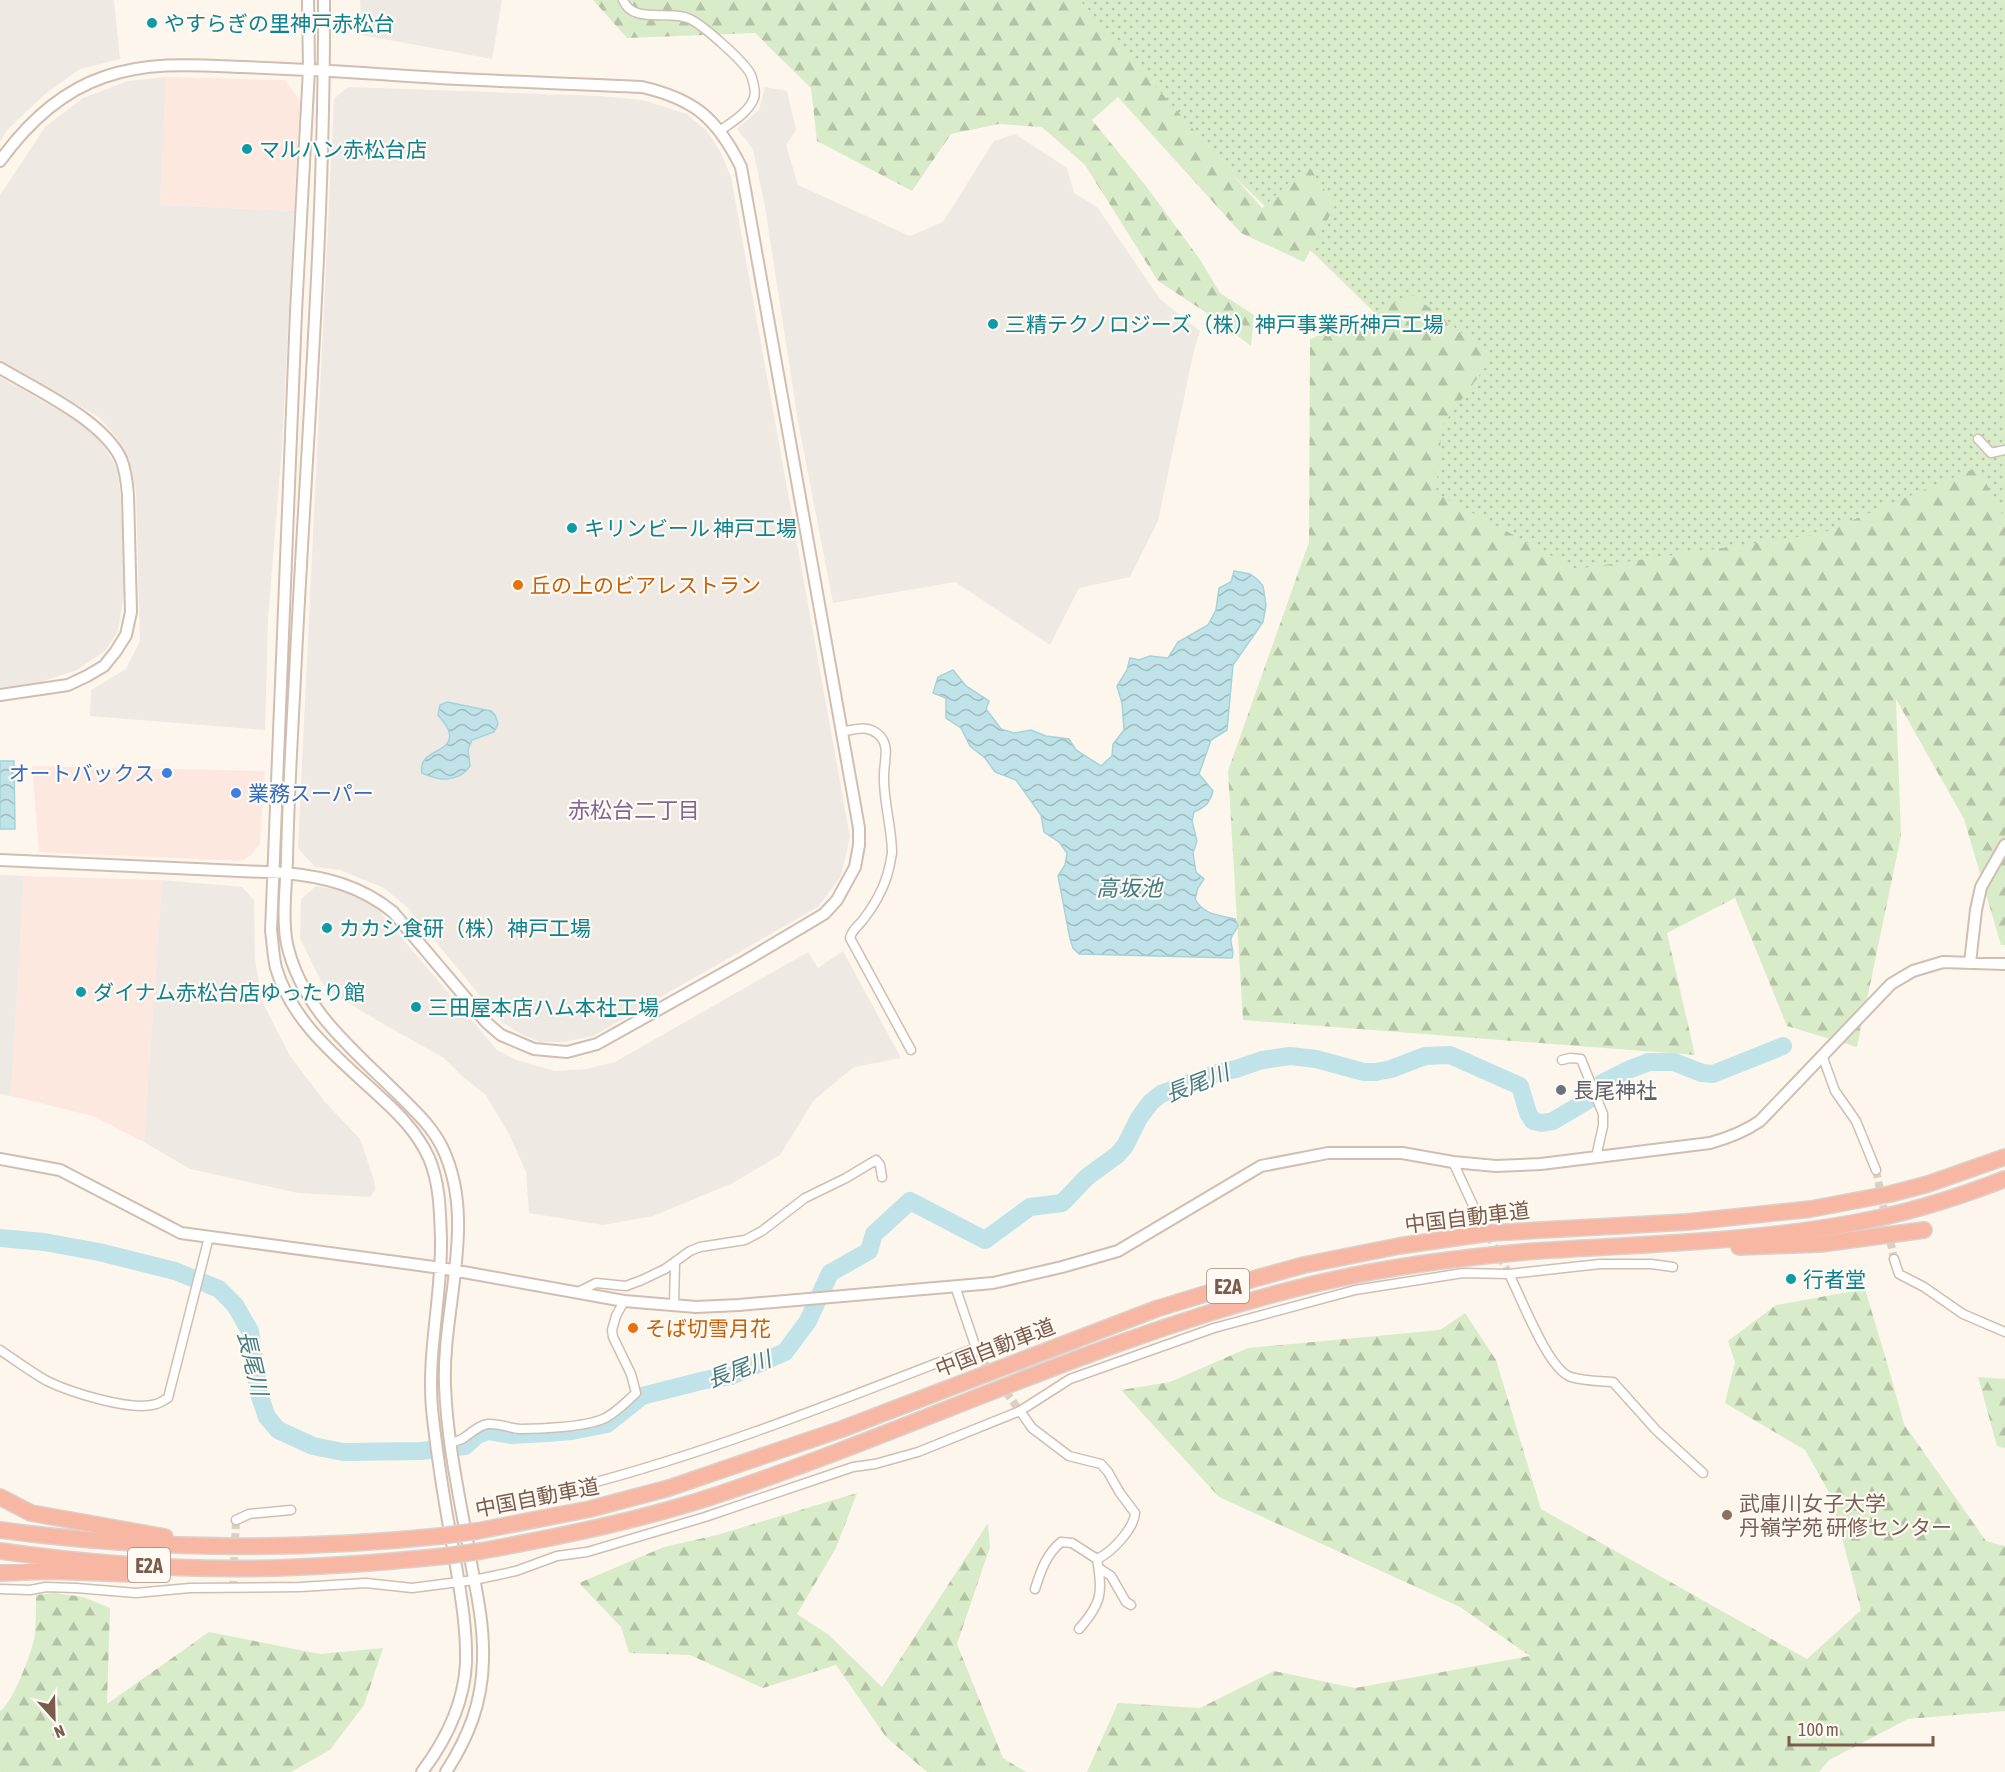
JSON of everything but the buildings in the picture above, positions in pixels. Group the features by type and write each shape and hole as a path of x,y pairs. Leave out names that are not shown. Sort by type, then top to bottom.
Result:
{"highway":[{"name":"中国自動車道","path":"0,1530 100,1541 219,1547 371,1543 477,1531 590,1509 669,1488 842,1429 1156,1309 1304,1265 1399,1246 1489,1233 1687,1222 1811,1209 1890,1194 1928,1184 2005,1157"},
{"name":"中国自動車道","path":"0,1551 99,1562 164,1566 299,1568 446,1556 562,1536 717,1495 1105,1349 1213,1312 1311,1285 1402,1266 1446,1260 1532,1251 1773,1235 1856,1223 1937,1203 2005,1179"},
{"path":"1643,1245 1749,1247 1797,1245 1853,1241 1924,1230"},
{"path":"0,1497 31,1513 219,1547"},
{"path":"0,1572 49,1571 201,1576 299,1568"}],"street":[{"path":"308,0 309,69 295,324 271,931 276,966 290,1002 313,1034 406,1121 421,1142 430,1161 440,1197 441,1268 433,1345 432,1406 440,1472 459,1581 465,1630 466,1665 459,1708 440,1748 422,1772"},
{"path":"324,0 325,70 321,233 306,459 286,873 286,940 297,975 307,996 336,1034 427,1123 441,1146 451,1170 457,1199 458,1228 455,1271 445,1343 445,1388 451,1442 482,1629 483,1662 477,1711 465,1740 446,1772"},
{"path":"623,0 632,11 688,18 703,27 750,74 754,86 754,98 744,111 721,130"},
{"path":"0,162 26,127 63,98 104,77 132,70 166,66 309,69 441,78 642,87 667,93 689,104 721,130 741,167 859,828 855,867 837,900 824,914 605,1040 583,1049 567,1052 534,1049 501,1035 487,1023 393,912 377,899 355,887 313,876 273,872 0,860"},
{"path":"0,368 89,422 110,441 120,458 127,476 131,612 126,634 104,666 68,685 0,695"},
{"path":"1978,440 1991,453 2005,450"},
{"path":"841,732 862,728 870,729 882,738 885,744 884,777 892,856 879,896 863,920 851,932 850,938 911,1050"},
{"path":"1970,963 1981,887 2005,845"},
{"path":"0,1159 60,1170 181,1233 441,1268 624,1301 696,1306 739,1305 993,1283 1118,1251 1261,1166 1328,1153 1363,1152 1402,1153 1453,1162 1496,1166 1541,1164 1710,1143 1744,1131 1760,1121 1892,984 1913,971 1943,962 2005,964"},
{"path":"1822,1055 1835,1091 1856,1121 1876,1170"},
{"path":"1562,1060 1581,1059 1600,1107 1603,1126 1596,1158"},
{"path":"578,1292 596,1283 626,1286 642,1280 700,1247 745,1240 762,1232 805,1198 876,1160 880,1165 882,1177"},
{"path":"1453,1162 1477,1214"},
{"path":"0,1350 47,1381 90,1398 125,1404 155,1404 168,1398 208,1237"},
{"path":"1894,1259 1899,1274 1924,1287 1963,1314 2005,1332"},
{"path":"674,1305 675,1262"},
{"path":"0,1589 30,1590 46,1587 136,1593 190,1588 300,1587 366,1583 411,1588 474,1580 516,1571 557,1556 587,1552 616,1544 705,1517 853,1467 875,1464 918,1452 1020,1411 1070,1379 1214,1328 1355,1290 1463,1273 1509,1274 1600,1264 1651,1264 1673,1267"},
{"path":"1509,1274 1554,1364 1569,1377 1613,1382 1656,1430 1703,1473"},
{"path":"581,1486 637,1472 792,1419 977,1351 955,1286"},
{"path":"451,1442 459,1442 479,1427 489,1424 519,1429 573,1426 602,1420 612,1414 636,1393 631,1374 613,1337 612,1330 624,1301"},
{"path":"1020,1411 1032,1428 1069,1456 1101,1464 1135,1513 1134,1521 1128,1531 1098,1564 1101,1581 1100,1597 1090,1616 1079,1629"},
{"path":"236,1520 249,1515 291,1510"},
{"path":"1035,1588 1043,1562 1053,1549 1061,1542 1072,1543 1111,1576 1126,1602 1131,1605"}],"shaded area":[{"path":"0,0 114,0 120,59 80,69 45,94 7,130 0,142"},
{"path":"360,0 502,0 492,59 362,35"},
{"path":"166,77 285,80 300,100 294,211 160,205"},
{"path":"166,77 160,205 294,211 282,447 268,619 265,730 90,716 91,690 126,669 140,641 136,492 130,465 117,438 99,417 0,360 0,195 45,127 83,98 128,81"},
{"name":"キリンビール 神戸工場","path":"348,87 601,96 643,100 687,114 708,132 721,153 731,177 850,837 841,876 818,907 593,1036 564,1042 540,1042 519,1033 501,1021 407,907 384,888 340,870 315,867 298,848 334,99"},
{"path":"765,87 787,91 796,130 786,145 798,185 910,236 943,222 994,141 1015,134 1067,168 1074,193 1097,207 1160,299 1200,331 1158,521 1130,577 1079,588 1050,645 955,582 833,603 798,421 765,207 753,149 737,129 759,110"},
{"path":"0,377 76,420 94,434 106,449 117,469 120,490 124,541 124,592 118,631 105,651 77,670 34,684 0,688"},
{"path":"32,766 265,771 260,844 251,855 242,861 39,852"},
{"path":"0,875 24,876 11,1096 0,1094"},
{"path":"24,876 162,880 144,1142 93,1116 11,1096"},
{"path":"162,880 242,887 254,900 255,960 263,1003 290,1056 325,1102 360,1139 374,1180 375,1190 370,1197 298,1193 190,1169 144,1142"},
{"path":"316,886 342,891 374,905 497,1050 516,1060 555,1071 586,1069 615,1062 808,952 818,968 843,951 901,1058 854,1067 814,1100 780,1155 733,1183 653,1216 603,1225 529,1213 526,1172 509,1134 485,1094 444,1058 328,990 321,981 300,938 301,899"}],"green space":[{"path":"593,0 1080,0 1262,208 1308,165 1335,206 1304,262 1241,233 1118,97 1092,120 1146,186 1201,261 1220,293 1254,315 1251,346 1216,319 1158,281 1085,165 1042,127 999,124 951,134 912,191 817,141 811,88 755,33 627,38"},
{"path":"1053,0 2005,0 2005,544 1697,613 1382,551 1448,384"},
{"path":"1413,295 1493,357 1442,426 1436,493 1576,569 1820,534 1978,467 2005,520 2005,945 2001,945 1964,819 1896,699 1901,836 1857,1047 1787,1026 1735,898 1667,933 1695,1055 1243,1020 1228,771 1309,542 1310,339"},
{"path":"1865,1289 1904,1424 1986,1541 2005,1546 2005,1711 1908,1719 1829,1760 1819,1772 1087,1772 1118,1703 1200,1708 1274,1671 1355,1688 1530,1656 1460,1607 1219,1497 1121,1390 1170,1382 1248,1348 1440,1330 1465,1313 1496,1360 1541,1509 1807,1659 1861,1610 1831,1496 1805,1450 1725,1403 1735,1362 1728,1341 1776,1305"},
{"path":"1978,1377 2005,1379 2005,1448 1997,1446"},
{"path":"857,1493 836,1548 797,1614 829,1635 882,1687 988,1523 990,1547 957,1644 1003,1758 1026,1772 927,1772 886,1737 836,1665 763,1688 690,1655 629,1653 621,1627 579,1583 664,1547 717,1535"},
{"path":"54,1593 83,1597 110,1608 107,1704 209,1632 320,1654 383,1648 364,1705 330,1750 291,1772 0,1772 0,1711 5,1707 16,1688 31,1651 35,1634 36,1595"}],"water":[{"name":"高坂池","path":"1234,571 1250,574 1258,580 1263,586 1266,605 1263,622 1233,665 1227,730 1211,740 1199,774 1213,791 1206,804 1194,812 1192,821 1197,841 1193,853 1196,872 1204,879 1195,899 1207,911 1235,919 1238,926 1231,939 1232,958 1079,954 1073,948 1070,939 1058,876 1065,865 1067,853 1059,842 1044,832 1041,815 1016,780 995,772 985,758 970,746 961,728 946,718 946,698 933,693 938,677 953,670 966,686 989,701 986,709 1001,729 1014,733 1031,730 1046,736 1069,739 1076,750 1101,766 1112,756 1113,744 1124,730 1122,703 1117,686 1127,670 1130,658 1139,660 1150,656 1168,658 1178,642 1208,625 1216,610 1219,588 1231,582"},
{"path":"447,702 491,711 498,724 494,732 472,740 468,750 470,766 465,772 454,778 441,779 422,773 422,765 425,759 447,744 449,739 449,732 438,715 440,705"},
{"path":"0,761 14,761 15,829 0,829"}],"waterway":[{"name":"長尾川","path":"0,1238 44,1242 99,1252 175,1271 219,1289 235,1305 250,1331 259,1394 267,1417 278,1430 313,1446 343,1452 421,1451 465,1446 477,1435 488,1431 510,1435 547,1433 607,1424 642,1396 731,1376 785,1352 808,1321 830,1273 869,1251 874,1234 910,1201 985,1240 1030,1207 1062,1203 1087,1177 1117,1155 1125,1146 1139,1118 1151,1102 1161,1094 1217,1073 1262,1060 1290,1056 1316,1059 1364,1072 1376,1072 1391,1069 1425,1056 1450,1055 1520,1086 1528,1113 1533,1121 1542,1123 1553,1121 1590,1099 1602,1083 1649,1062 1674,1062 1702,1073 1713,1074 1783,1046"}],"tunnel":[{"path":"1876,1170 1894,1259"},
{"path":"1477,1214 1509,1274"},
{"path":"977,1353 1020,1411"},
{"path":"233,1589 236,1520"}],"place":[{"name":"やすらぎの里神戸赤松台","path":"152,23"},
{"name":"マルハン赤松台店","path":"247,149"},
{"name":"三精テクノロジーズ（株）神戸事業所神戸工場","path":"993,324"},
{"name":"キリンビール 神戸工場","path":"572,528"},
{"name":"丘の上のビアレストラン","path":"518,585"},
{"name":"オートバックス","path":"167,773"},
{"name":"業務スーパー","path":"236,793"},
{"name":"カカシ食研（株）神戸工場","path":"327,928"},
{"name":"ダイナム赤松台店ゆったり館","path":"81,992"},
{"name":"三田屋本店ハム本社工場","path":"416,1007"},
{"name":"長尾神社","path":"1561,1090"},
{"name":"行者堂","path":"1791,1279"},
{"name":"そば切雪月花","path":"633,1328"},
{"name":"武庫川女子大学 丹嶺学苑 研修センター","path":"1727,1515"}],"district":[{"name":"赤松台二丁目","path":"634,810"}]}
